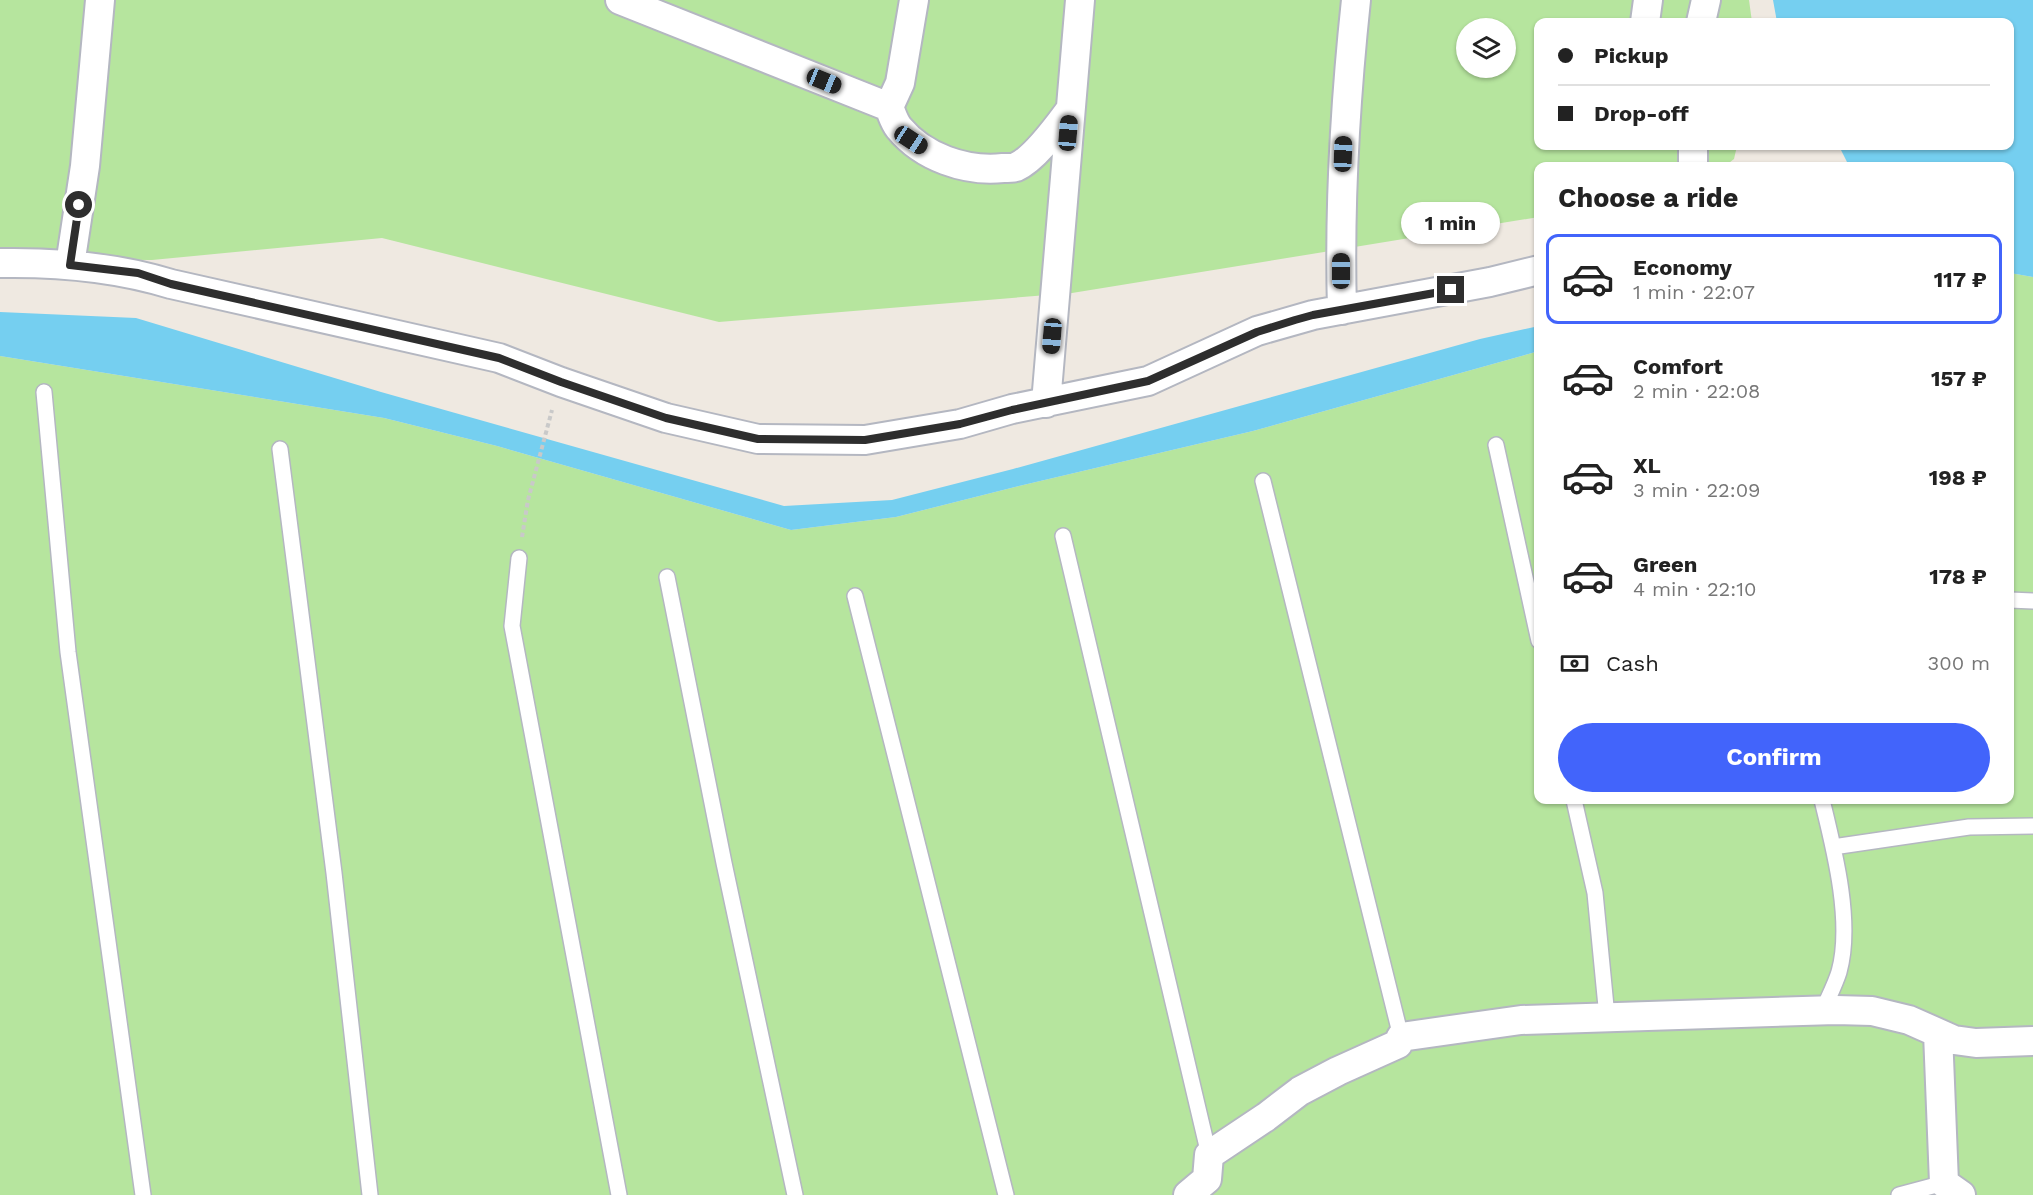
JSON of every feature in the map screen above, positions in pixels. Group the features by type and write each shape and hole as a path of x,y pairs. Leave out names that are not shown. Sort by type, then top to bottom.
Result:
{"street":[{"path":"70,265 85,166 100,0"},
{"path":"620,0 889,107 897,126 911,140 928,151 961,166 988,170 1017,166 1038,150 1070,110"},
{"path":"889,107 900,83 914,0"},
{"path":"1046,403 1080,0"},
{"path":"1342,310 1342,195 1346,92 1356,0"},
{"path":"1646,18 1648,0"},
{"path":"1702,18 1706,0"},
{"path":"0,263 70,265 138,273 182,286 499,358 666,418 758,439 865,440 960,424 1012,410 1148,381 1257,332 1313,315 1490,282 1534,271"},
{"path":"1188,1195 1207,1179 1209,1155 1300,1091 1398,1044 1401,1037 1521,1020 1823,1010 1872,1011 1910,1020 1954,1040 1976,1043 2033,1041"},
{"path":"1938,1033 1949,1191"}],"lane":[{"path":"44,392 68,652 144,1195"},
{"path":"1496,445 1534,617"},
{"path":"280,449 334,873 370,1195"},
{"path":"1263,481 1401,1037"},
{"path":"1064,536 1209,1155"},
{"path":"519,558 512,626 619,1195"},
{"path":"667,578 724,863 795,1195"},
{"path":"855,596 1006,1195"},
{"path":"2014,600 2033,601"},
{"path":"1575,804 1594,893 1607,1017"},
{"path":"1823,804 1833,847 1844,926 1839,971 1823,1010"},
{"path":"1833,847 1969,827 2033,826"},
{"path":"1899,1195 1949,1191"}],"path":[{"path":"519,558 528,500 552,408"}],"green space":[{"path":"0,0 1749,0 1751,18 1534,18 1534,150 1736,150 1734,159 1730,162 1534,162 1534,218 1072,293 719,322 382,238 152,260 0,259"},
{"path":"2014,274 2033,277 2033,1195 0,1195 0,356 384,418 497,446 791,530 896,517 1253,431 1534,352 1534,804 2014,804"}],"water":[{"path":"1773,0 2033,0 2033,277 2014,274 2014,162 1847,162 1841,150 2014,150 2014,18 1776,18"},
{"path":"0,312 136,318 381,392 784,506 892,500 1013,469 1480,339 1534,327 1534,352 1253,431 896,517 791,530 497,446 384,418 0,356"}],"route":[{"path":"79,205 70,265 138,273 171,284 499,358 666,418 758,439 865,440 960,424 1012,410 1148,381 1257,332 1313,315 1451,290"}]}
